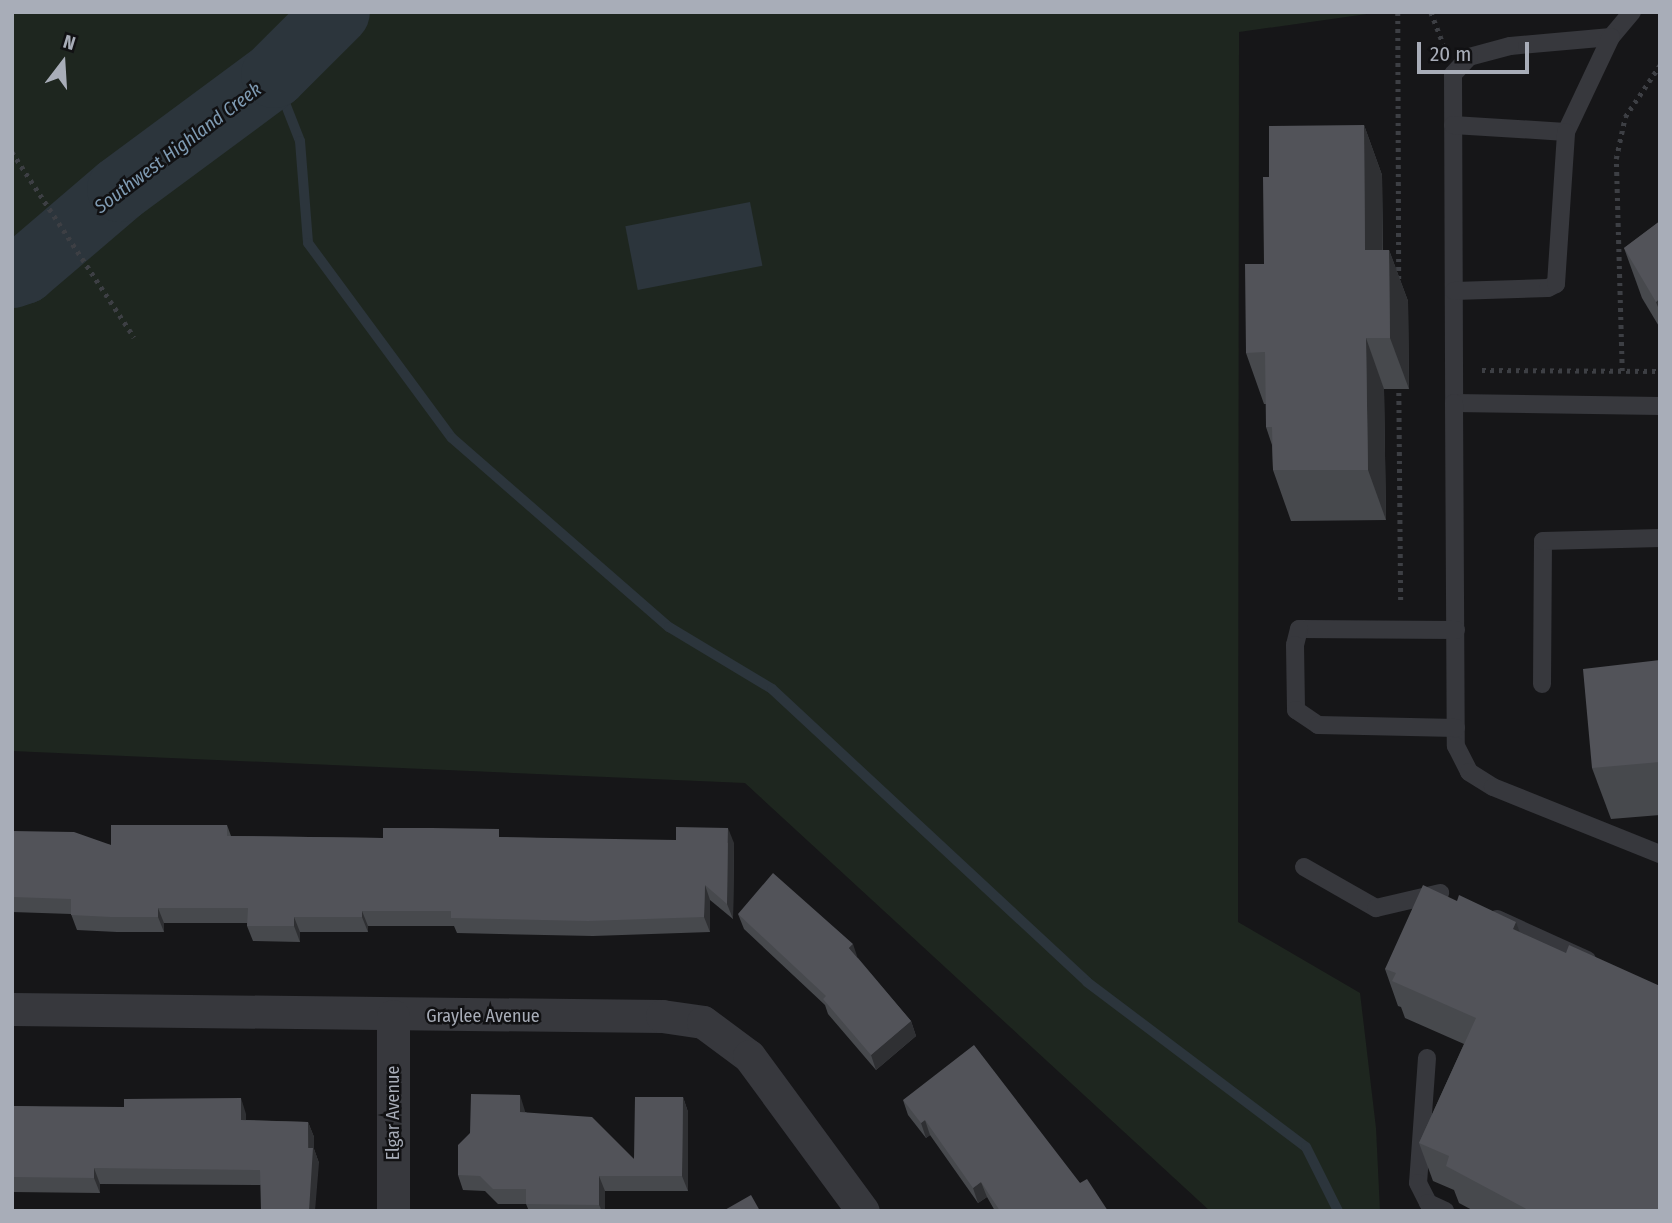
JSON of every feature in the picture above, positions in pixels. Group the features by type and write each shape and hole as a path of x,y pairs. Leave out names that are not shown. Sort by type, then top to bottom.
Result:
{"street":[{"name":"Graylee Avenue","path":"12,1009 393,1016 662,1016 703,1022 749,1056 863,1211"},
{"name":"Elgar Avenue","path":"393,1016 393,1211"}],"lane":[{"path":"1454,291 1548,288 1556,284 1566,132 1611,37 1632,12"},
{"path":"1611,37 1510,46 1469,57 1453,74 1456,746 1469,772 1493,787 1660,854"},
{"path":"1453,125 1566,132"},
{"path":"1454,403 1660,406"},
{"path":"1542,684 1543,541 1660,537"},
{"path":"1456,630 1401,627 1299,629 1296,710 1318,725 1456,728"},
{"path":"1304,867 1376,908 1436,891 1610,971"},
{"path":"1427,1058 1418,1183 1428,1203 1445,1211"}],"path":[{"path":"1144,12 1242,12"},
{"path":"1398,12 1399,290"},
{"path":"1622,371 1616,159 1625,117 1660,65"},
{"path":"12,152 76,245 134,337"},
{"path":"1454,369 1660,371"},
{"path":"1399,371 1401,627"}],"shaded area":[{"path":"12,12 1381,12 1239,32 1238,922 1360,993 1376,1128 1380,1211 1210,1211 745,783 12,751"},
{"path":"750,202 762,266 638,290 625,226"}],"building":[{"path":"1364,125 1365,250 1389,250 1390,338 1366,338 1368,470 1273,470 1272,427 1266,427 1265,352 1246,353 1245,264 1264,264 1263,177 1269,177 1269,126"},
{"path":"1660,221 1660,300 1656,302 1624,248"},
{"path":"1660,660 1660,762 1592,768 1583,669"},
{"path":"111,825 227,825 227,836 383,838 383,828 432,828 499,829 499,837 676,840 676,827 728,828 727,904 705,885 704,917 588,921 451,918 451,911 362,911 362,917 294,917 294,926 247,926 248,908 158,908 158,917 111,917 71,915 71,899 12,897 12,831 74,832 111,845"},
{"path":"773,873 853,944 849,948 911,1021 871,1055 823,999 826,996 738,914"},
{"path":"1423,885 1457,901 1459,895 1516,922 1513,929 1566,953 1569,945 1660,986 1660,1211 1530,1211 1446,1166 1449,1156 1419,1143 1476,1018 1392,981 1396,973 1385,969"},
{"path":"974,1045 1080,1183 1087,1179 1108,1211 1000,1211 981,1182 973,1188 925,1120 921,1123 903,1100"},
{"path":"471,1094 520,1095 520,1112 592,1117 634,1159 635,1097 683,1097 682,1176 599,1176 599,1205 526,1204 526,1189 493,1189 480,1176 458,1175 458,1145 470,1133"},
{"path":"241,1098 241,1120 308,1122 308,1148 313,1148 309,1211 261,1211 260,1170 94,1168 94,1178 12,1177 12,1106 124,1107 124,1099"},
{"path":"751,1195 760,1211 723,1211"}],"waterway":[{"name":"Southwest Highland Creek","path":"12,275 24,271 120,189 274,75 337,12"},
{"path":"274,75 300,141 308,243 452,438 669,627 772,689 1087,982 1306,1147 1338,1211"}]}
